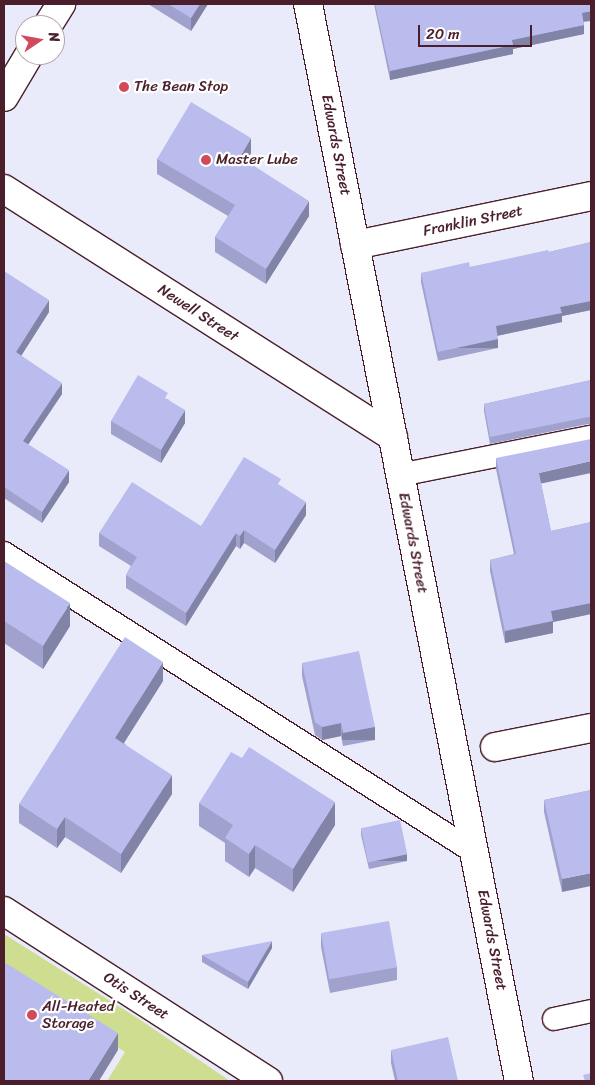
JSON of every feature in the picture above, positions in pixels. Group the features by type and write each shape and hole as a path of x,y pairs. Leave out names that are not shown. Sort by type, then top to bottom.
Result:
{"street":[{"path":"54,15 61,4"},
{"name":"Edwards Street","path":"308,4 519,1081"},
{"path":"4,97 24,65"},
{"name":"Newell Street","path":"4,189 393,437"},
{"name":"Franklin Street","path":"355,245 591,196"},
{"path":"495,747 591,728"},
{"name":"Otis Street","path":"4,911 268,1081"}],"lane":[{"path":"400,475 591,437"},
{"path":"4,553 474,852"},
{"path":"554,1019 591,1011"}],"green space":[{"path":"4,934 139,1019 230,1081 107,1081 125,1052 4,976"}],"building":[{"path":"168,4 200,4 191,18"},
{"path":"375,4 591,4 591,11 582,13 584,25 512,40 513,45 390,71"},
{"path":"191,102 251,138 240,157 309,201 266,269 215,237 235,205 157,159"},
{"path":"591,242 591,301 560,307 562,313 496,326 498,339 438,352 421,273 469,262 470,267"},
{"path":"4,271 49,300 16,352 62,383 23,441 69,470 42,512 4,487"},
{"path":"138,375 168,393 165,398 185,410 161,450 111,421"},
{"path":"591,380 591,417 490,437 484,404"},
{"path":"591,439 591,461 539,473 551,531 591,522 591,603 551,611 553,621 505,631 490,560 516,554 496,458"},
{"path":"244,457 281,479 278,484 306,502 275,550 244,530 240,536 236,533 186,613 126,575 137,557 99,533 132,482 201,526"},
{"path":"4,561 70,603 43,646 4,621"},
{"path":"125,637 163,662 115,738 172,775 121,854 65,817 57,829 19,804"},
{"path":"359,651 375,727 343,733 341,723 322,727 315,722 302,663"},
{"path":"249,747 335,802 293,869 255,845 249,854 225,838 233,825 199,803 231,752 242,758"},
{"path":"591,790 591,873 562,879 544,800"},
{"path":"400,820 407,854 368,863 361,828"},
{"path":"389,921 397,967 329,979 321,933"},
{"path":"272,941 248,982 202,955"},
{"name":"All-Heated Storage","path":"4,962 118,1033 88,1081 4,1081"},
{"path":"448,1037 458,1081 398,1081 391,1050"},
{"path":"591,1073 591,1081 585,1081 583,1075"}],"place":[{"name":"The Bean Stop","path":"124,87"},
{"name":"Master Lube","path":"206,160"},
{"name":"All-Heated Storage","path":"32,1015"}]}
